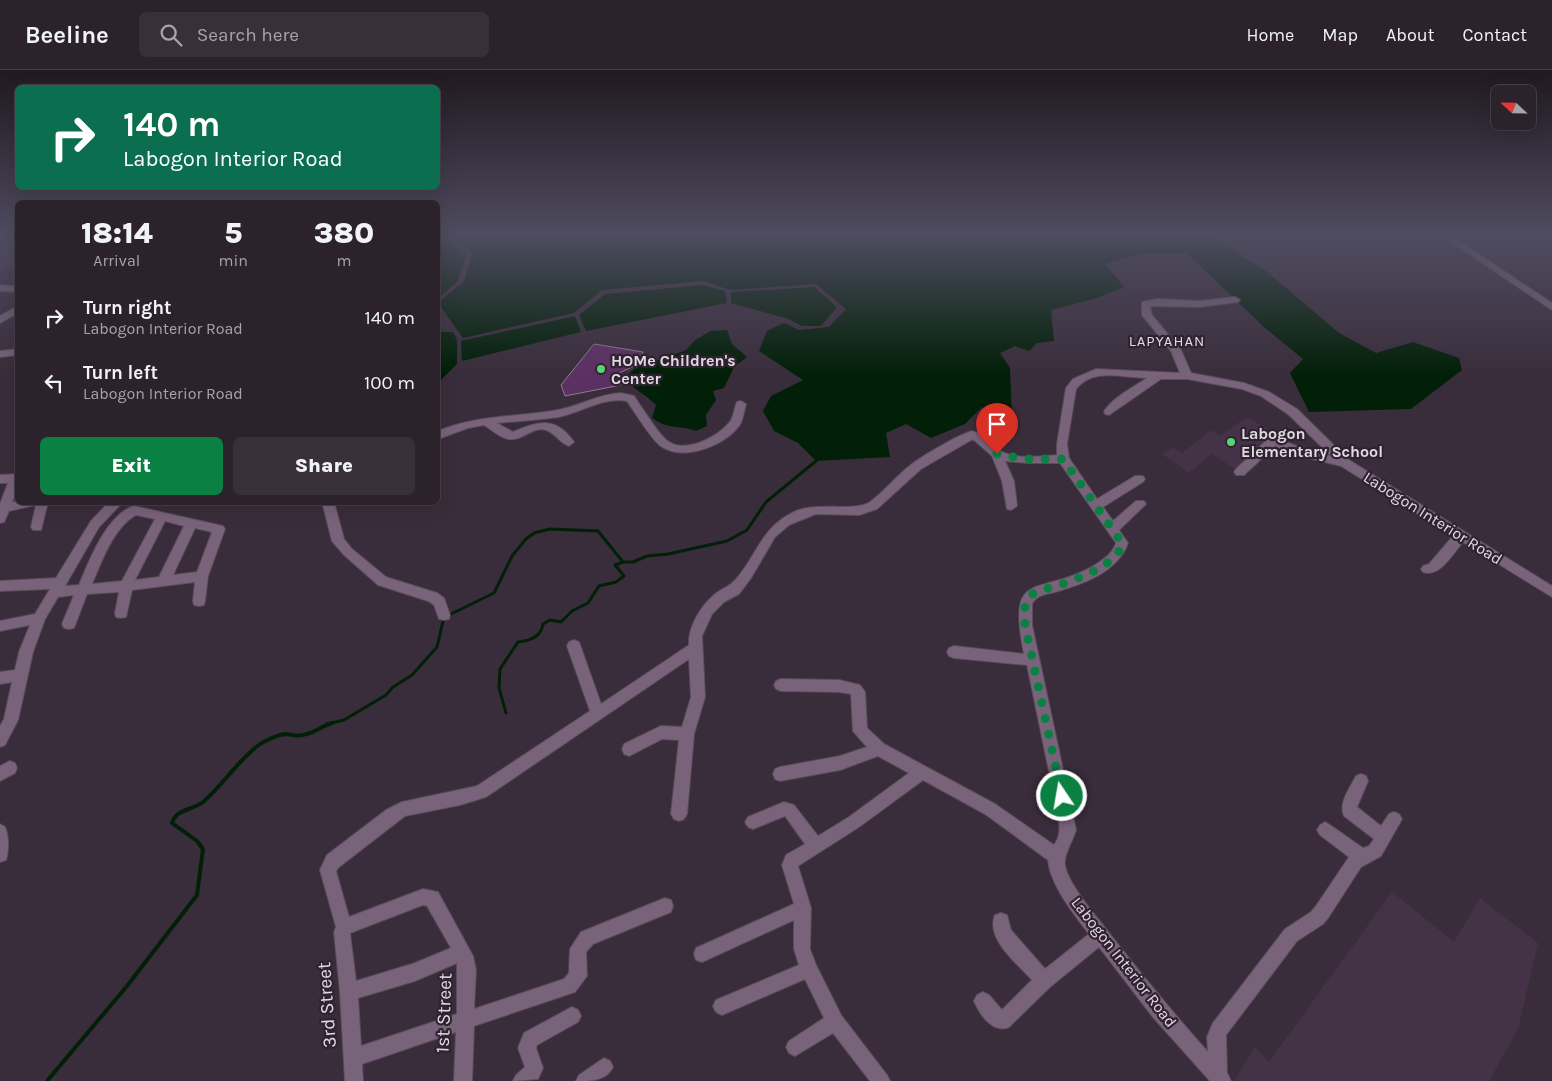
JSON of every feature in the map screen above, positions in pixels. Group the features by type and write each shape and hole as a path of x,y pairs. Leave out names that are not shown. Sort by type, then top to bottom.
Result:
{"street":[{"path":"1512,280 1552,307"},
{"path":"0,288 15,289"},
{"path":"1187,376 1176,350 1147,315 1145,304 1157,302 1198,304 1235,300"},
{"path":"0,320 15,311"},
{"path":"0,354 15,352"},
{"name":"Labogon Interior Road","path":"1063,459 1062,444 1071,388 1077,381 1096,372 1187,376 1244,386 1265,394 1293,412 1345,463 1552,592"},
{"path":"1108,411 1158,376"},
{"path":"440,434 449,429 486,420 562,412 610,397 622,396 630,398 664,444 672,449 689,450 700,447 735,424 741,404"},
{"path":"486,420 508,436 512,437 528,429 547,426 558,431 569,442"},
{"path":"679,814 687,734 698,697 694,649 695,636 707,611 719,598 735,590 747,575 771,534 785,522 801,514 816,510 859,511 872,506 917,466 972,435 980,436 986,440 997,454 1008,481 1011,506"},
{"path":"1240,472 1273,442 1304,453 1345,463"},
{"path":"781,685 839,686 855,689 858,692 860,706 860,731 879,749 990,809 1056,856 1065,842 1068,830 1025,625 1025,604 1028,598 1036,592 1059,586 1111,562 1122,547 1122,543 1063,459 1024,459 997,454"},
{"path":"0,479 15,478"},
{"path":"1097,505 1139,479"},
{"path":"3,514 15,483"},
{"path":"1113,528 1140,504"},
{"path":"3,514 25,505"},
{"path":"37,527 41,505"},
{"path":"0,740 10,720 29,643 39,618 95,524 113,505"},
{"path":"329,505 338,541 348,552 382,581 432,597 439,602 444,614"},
{"path":"69,624 113,528 126,514 134,510 220,529 202,576 199,601"},
{"path":"121,613 126,586 162,516"},
{"path":"163,582 191,523"},
{"path":"1427,569 1432,568 1461,536"},
{"path":"0,586 83,590 202,576"},
{"path":"0,626 39,618"},
{"path":"574,646 598,714"},
{"name":"3rd Street","path":"354,1081 349,992 342,932 344,927 328,870 333,861 391,815 418,805 460,798 481,792 694,649"},
{"path":"954,652 1032,660"},
{"path":"0,678 22,675"},
{"path":"629,749 661,732 687,734"},
{"path":"780,774 840,762 879,749"},
{"path":"881,1081 835,1021 809,968 802,948 803,908 790,865 792,861 854,822 921,773"},
{"path":"1361,781 1349,805 1349,811 1384,837"},
{"path":"753,822 788,810 816,846"},
{"path":"1220,1079 1216,1037 1219,1028 1291,935 1317,918 1322,912 1355,862 1362,856 1375,851 1394,818"},
{"path":"1325,830 1362,856"},
{"path":"0,832 0,854"},
{"name":"Labogon Interior Road","path":"1056,856 1057,870 1079,908 1099,936 1158,1010 1220,1079"},
{"name":"1st Street","path":"344,927 428,897 432,898 463,952 467,970 463,1081"},
{"path":"352,1058 569,986 578,976 578,949 587,938 665,906"},
{"path":"702,954 803,908"},
{"path":"1001,922 1002,934 1044,981"},
{"path":"982,1001 999,1021 1003,1021 1044,981 1099,936"},
{"path":"349,992 415,972 463,952"},
{"path":"722,1006 809,968"},
{"path":"522,1081 532,1073 534,1068 526,1048 530,1039 572,1016"},
{"path":"795,1047 835,1021"},
{"path":"585,1081 604,1067"}],"shaded area":[{"path":"440,280 458,280 440,296"},
{"path":"1118,280 1124,287 1097,298 1051,310 1054,341 1037,343 1029,351 1015,346 1000,353 1010,368 1012,420 982,407 965,424 931,438 906,424 886,433 890,457 816,461 798,443 774,431 763,411 771,396 803,380 759,351 767,331 784,323 799,330 829,327 846,309 816,284 730,290 703,281 602,290 574,313 463,338 440,306 440,301 464,281"},
{"path":"1215,280 1277,280 1339,333 1376,353 1413,342 1459,358 1462,370 1411,409 1309,412 1290,373 1303,359 1264,327"},
{"path":"702,285 725,291 727,303 586,331 579,315 605,294"},
{"path":"814,287 837,307 821,326 802,326 789,319 731,303 731,292"},
{"path":"575,316 581,332 462,361 461,341"},
{"path":"727,330 732,344 747,357 734,367 724,388 713,391 716,400 706,415 707,426 696,431 664,425 652,418 656,405 635,389 626,377 634,369 686,350 694,341 710,331"},
{"path":"440,332 453,332 457,340 457,364 441,380"},
{"name":"Labogon Elementary School","path":"1247,417 1276,434 1248,457 1258,465 1243,474 1212,454 1189,473 1162,454 1173,447 1182,453 1211,430 1220,436"},
{"path":"1392,892 1454,942 1480,898 1538,943 1518,1029 1489,1081 1234,1081 1255,1047 1269,1062"}],"building":[{"name":"HOMe Children's Center","path":"594,344 643,352 639,364 619,373 621,385 565,396 561,385"}],"waterway":[{"path":"623,562 633,562 647,556 668,554 727,541 747,530 766,502 816,461"},
{"path":"327,724 344,720 386,695 393,687 412,675 437,647 443,621 451,614 494,593 512,556 526,539 534,533 550,529 598,531 623,562"},
{"path":"506,713 499,688 500,669 518,642 534,638 540,632 543,624 550,620 561,622 572,611 588,603 599,586 616,582 624,576 615,565 623,562"},
{"path":"47,1081 127,986 197,895 203,849 197,841 172,823 174,818 181,812 203,802 245,757 260,744 282,735 304,735 332,723"}],"place":[{"name":"HOMe Children's Center","path":"601,369"},
{"name":"Labogon Elementary School","path":"1231,442"}],"district":[{"name":"LAPYAHAN","path":"1167,341"}],"route":[{"path":"997,454 1024,459 1063,459 1122,543 1122,547 1111,562 1059,586 1036,592 1028,598 1025,604 1025,625 1062,796"}]}
